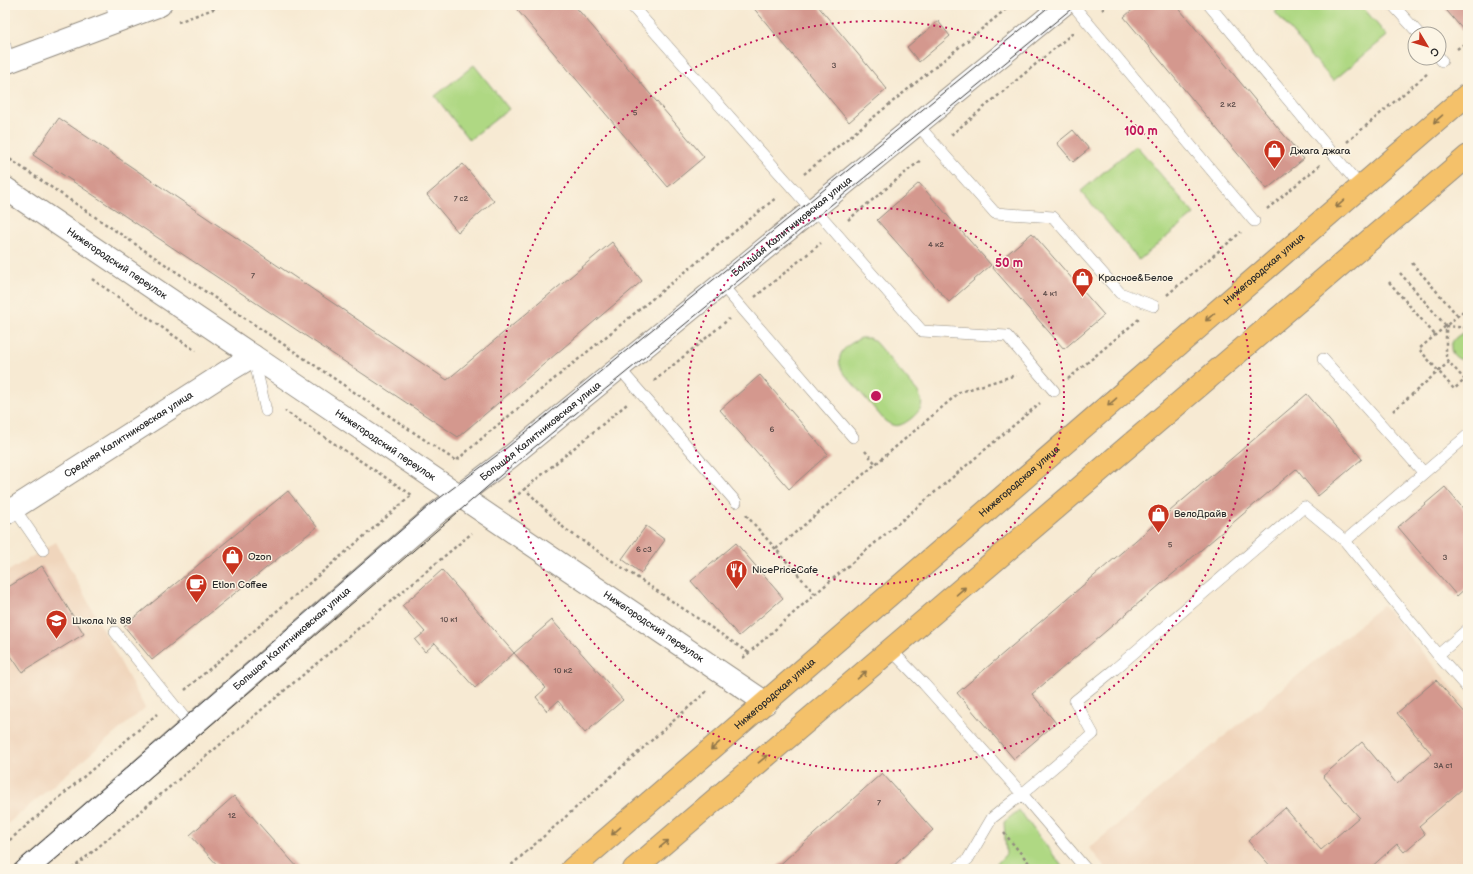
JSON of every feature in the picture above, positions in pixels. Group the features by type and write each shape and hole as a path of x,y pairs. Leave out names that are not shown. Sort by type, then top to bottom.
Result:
{"main road":[{"name":"Нижегородская улица","path":"572,869 766,703 1360,186 1468,94"},
{"path":"634,869 1468,156"}],"street":[{"path":"6,57 113,14 160,5"},
{"name":"Большая Калитниковская улица","path":"27,869 460,495 510,457 1063,5"},
{"name":"Нижегородский переулок","path":"5,188 766,703"},
{"name":"Средняя Калитниковская улица","path":"10,511 253,356"}],"lane":[{"path":"631,5 790,185 835,231 922,331 1007,336 1054,391"},
{"path":"1073,5 1254,221"},
{"path":"1393,5 1412,26"},
{"path":"1214,7 1360,186"},
{"path":"916,124 995,213 1053,217 1120,293 1154,306"},
{"path":"721,284 853,437"},
{"path":"253,356 266,411"},
{"path":"1323,359 1424,473"},
{"path":"619,368 736,502"},
{"path":"1345,541 1468,436"},
{"path":"956,869 968,858 992,818 1093,734 1074,701 1114,669 1304,507 1345,541 1438,655 1468,689"},
{"path":"10,511 43,550"},
{"path":"1438,655 1468,629"},
{"path":"115,632 191,726"},
{"path":"892,650 1022,794 1086,869"}],"path":[{"path":"5,156 456,461 488,433 1011,5"},
{"path":"72,869 492,517 524,488 1108,5"},
{"path":"1447,55 1468,40"},
{"path":"507,869 815,594 1333,154 1433,66"},
{"path":"1412,263 1458,316"},
{"path":"1400,273 1446,326 1446,356 1464,380"},
{"path":"88,275 196,351"},
{"path":"1389,282 1435,335"},
{"path":"1468,307 1419,349 1454,389 1468,377"},
{"path":"1446,326 1468,328"},
{"path":"1379,423 1449,362"},
{"path":"776,549 960,392 1035,369"},
{"path":"5,844 412,495 263,396"},
{"path":"524,488 565,529 749,653"},
{"path":"736,502 815,594"},
{"path":"992,818 1034,869"}],"shaded area":[{"name":"Школа № 88","path":"56,542 145,708 5,826 5,573"},
{"path":"1383,605 1468,707 1468,869 1107,869 1089,848"}],"green space":[{"path":"1283,5 1361,5 1387,36 1333,81 1275,12"},
{"path":"474,65 509,109 469,140 435,96"},
{"path":"1136,145 1194,214 1139,260 1081,191"},
{"path":"1463,333 1468,334 1467,361 1456,357 1451,349 1453,340"},
{"path":"861,338 869,338 875,342 918,392 922,405 920,410 903,424 898,426 885,421 842,371 839,360 843,351 846,347"},
{"path":"1019,810 1064,869 992,869 1006,854 1004,822"}],"building":[{"path":"513,5 574,5 704,157 668,187"},
{"path":"751,5 817,5 887,89 849,122"},
{"path":"1138,5 1176,5 1304,159 1267,189 1124,17"},
{"path":"1442,5 1468,5 1468,28 1464,31"},
{"path":"938,21 950,36 919,62 907,47"},
{"path":"59,118 447,380 612,242 642,281 458,437 33,155"},
{"path":"1073,130 1089,149 1073,162 1057,143"},
{"path":"463,164 494,201 458,232 427,195"},
{"path":"919,183 991,265 949,302 877,220"},
{"path":"1032,233 1104,315 1064,349 992,267"},
{"path":"760,375 828,454 789,489 720,410"},
{"path":"1307,394 1362,459 1318,496 1296,469 1032,694 1056,723 1014,759 957,693"},
{"path":"1445,487 1466,512 1468,510 1468,586 1457,596 1398,527"},
{"path":"288,491 317,527 152,660 124,626"},
{"path":"646,526 665,540 641,573 622,559"},
{"name":"NicePriceCafe","path":"736,543 783,598 739,636 691,581"},
{"path":"42,566 84,634 22,672 5,647 5,589"},
{"path":"442,570 514,653 475,688 435,643 425,652 415,640 425,632 402,606"},
{"path":"552,620 623,700 585,733 558,701 547,711 536,697 546,688 514,653"},
{"path":"1436,680 1468,716 1468,784 1419,826 1425,834 1404,852 1397,844 1369,869 1273,869 1248,841 1285,808 1321,850 1359,817 1323,776 1362,742 1397,784 1432,754 1397,713"},
{"path":"882,773 933,830 890,869 775,869"},
{"path":"234,796 299,869 221,869 190,835"}],"tram line":[{"path":"10,869 429,506 504,450 1051,5"},
{"path":"44,869 515,463 1076,5"}],"place":[{"name":"Джага джага","path":"1275,170"},
{"name":"Красное&Белое","path":"1082,298"},
{"name":"ВелоДрайв","path":"1158,534"},
{"name":"Ozon","path":"232,576"},
{"name":"NicePriceCafe","path":"737,590"},
{"name":"Etlon Coffee","path":"197,604"},
{"name":"Школа № 88","path":"57,640"}]}
